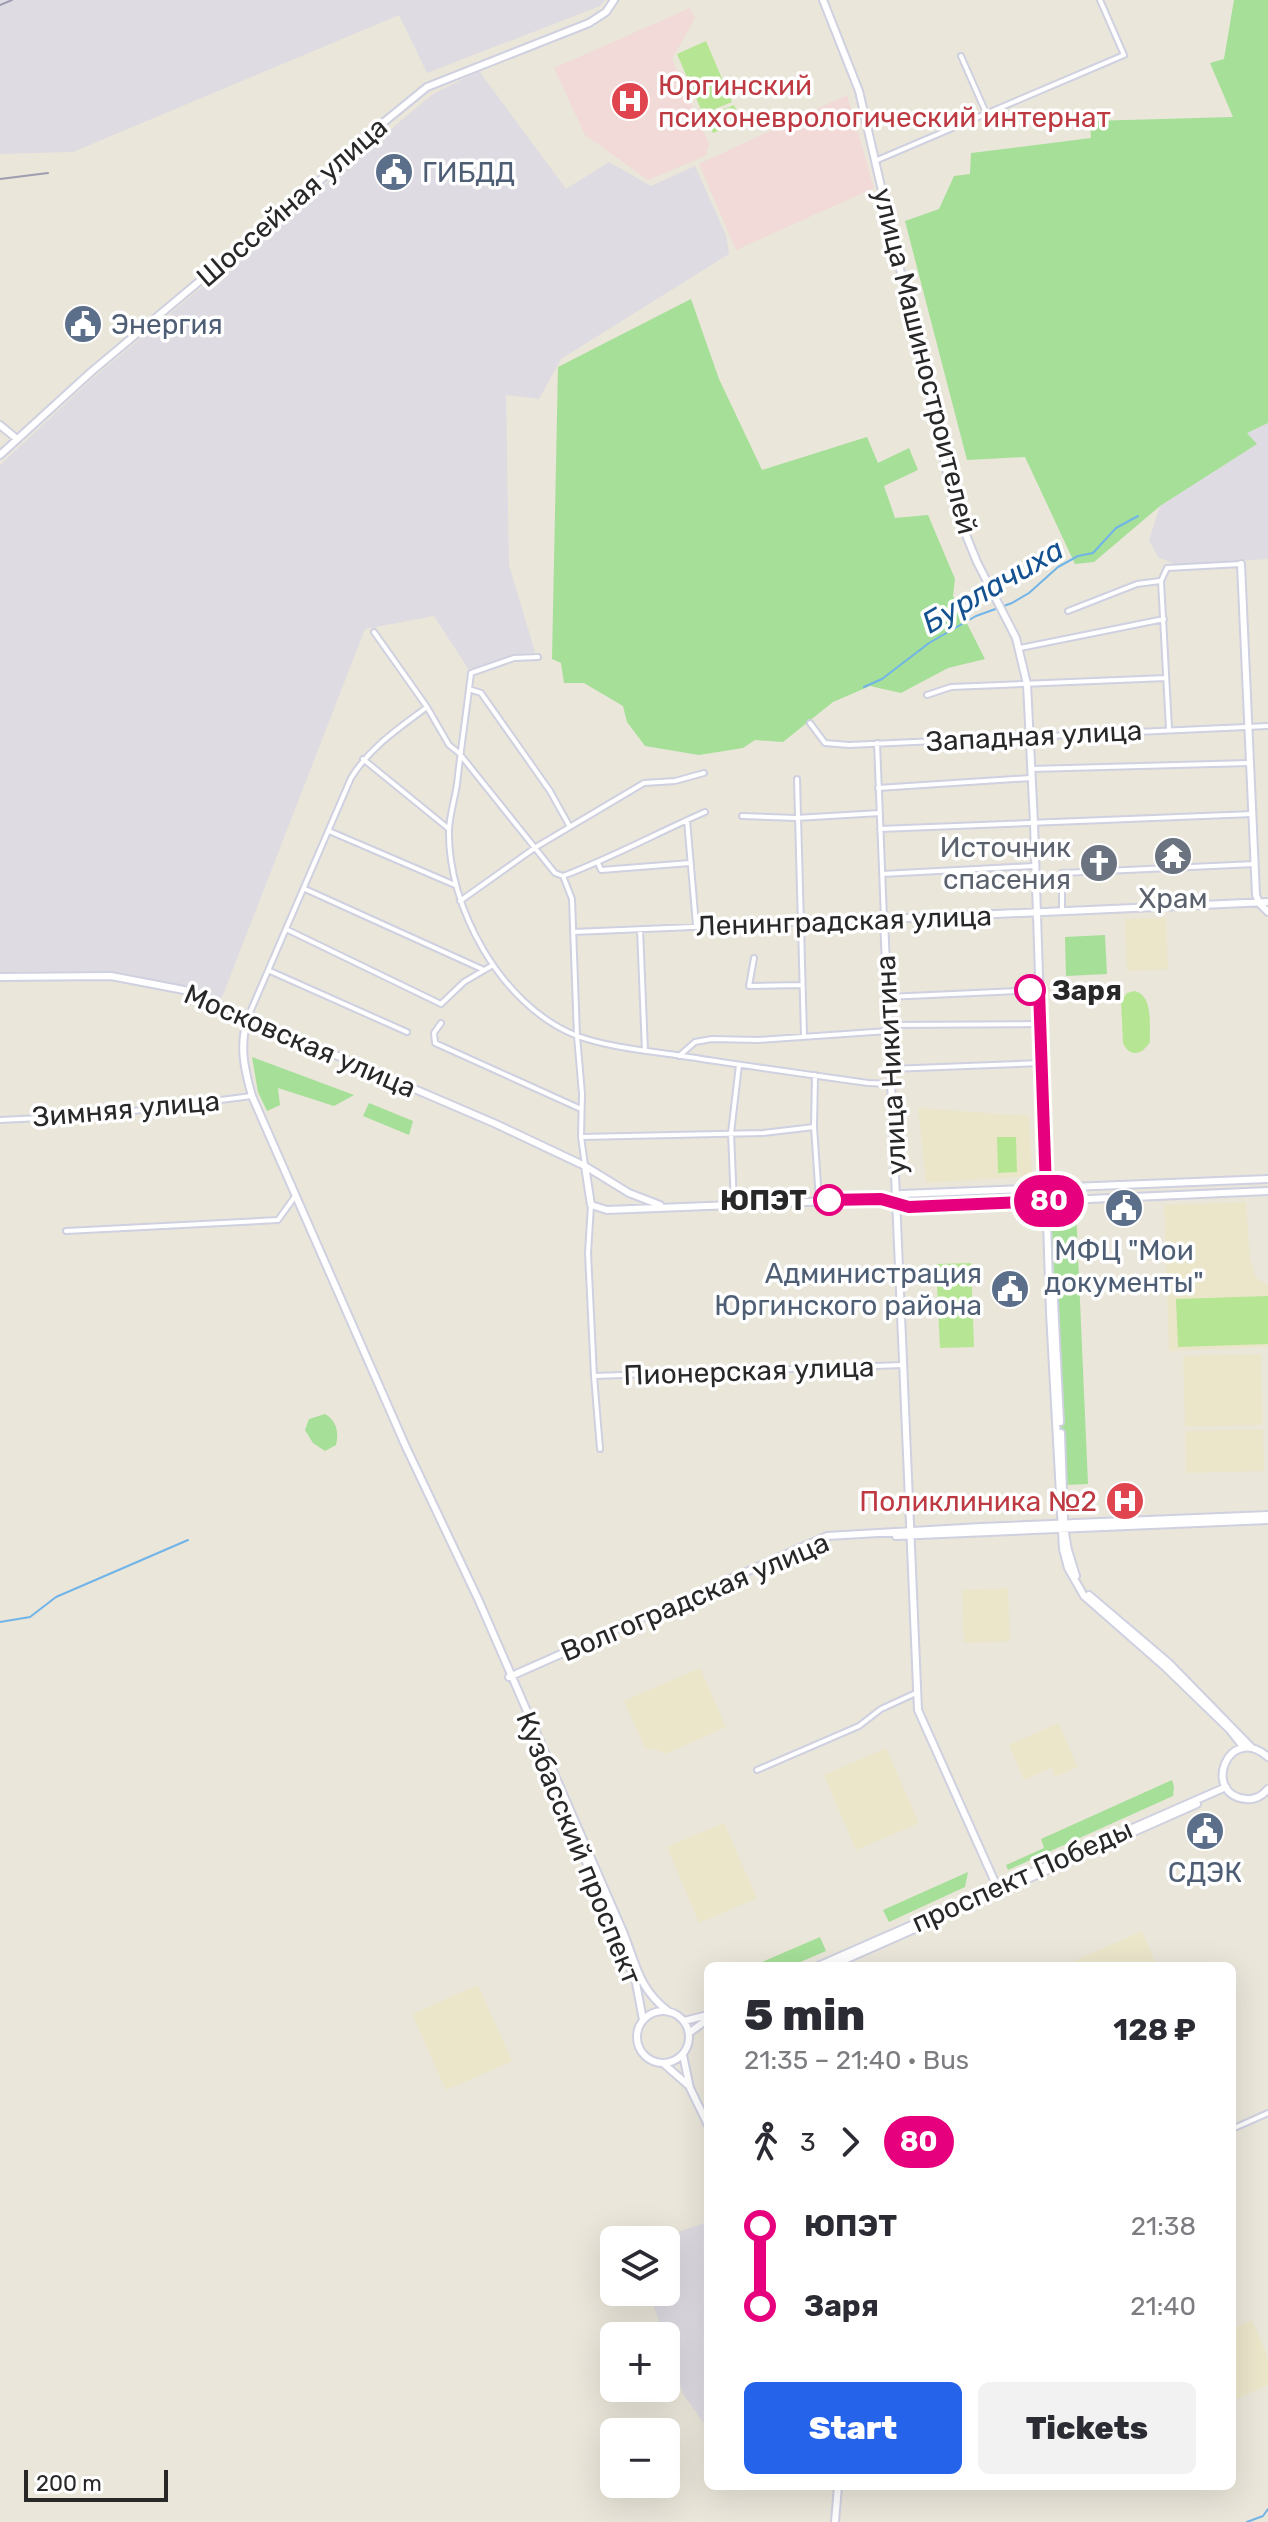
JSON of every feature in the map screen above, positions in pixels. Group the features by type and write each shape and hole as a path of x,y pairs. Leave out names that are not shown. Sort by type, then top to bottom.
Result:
{"main road":[{"name":"Шоссейная улица","path":"0,455 100,364 427,87 589,23 606,12 614,0"},
{"name":"улица Машиностроителей","path":"823,0 857,82 955,508 977,562 997,596 1020,648 1027,684 1063,1526 1068,1568 1084,1596 1165,1667 1229,1729 1244,1748"},
{"path":"0,425 17,439"},
{"path":"1241,564 1255,864 1259,903 1268,912"},
{"name":"Ленинградская улица","path":"884,919 1268,902"},
{"name":"улица Никитина","path":"884,919 916,1693 918,1710 995,1888"},
{"name":"Московская улица","path":"0,977 93,975 184,990 585,1166 629,1193 668,1207"},
{"path":"248,1017 243,1033 242,1056 252,1096 624,1934 646,1990 669,2012 684,2021 689,2033 689,2043 683,2055 664,2064"},
{"path":"585,1166 591,1205"},
{"path":"586,1182 592,1175 599,1174"},
{"name":"Московская улица","path":"591,1205 607,1210 1268,1179"},
{"path":"881,1199 897,1207 909,1207 1268,1191"},
{"path":"629,1193 634,1200 629,1209"},
{"path":"1268,1517 1063,1526 1073,1570 1087,1594 1169,1663 1252,1748 1268,1757"},
{"name":"Волгоградская улица","path":"511,1678 827,1536 1268,1517"},
{"name":"Кузбасский проспект","path":"511,1678 636,1983 643,2020"},
{"path":"1252,1748 1236,1751 1225,1763 1222,1771 1227,1788 1243,1799 1267,1792 1268,1802"},
{"path":"840,1962 1227,1788"},
{"name":"проспект Победы","path":"827,1962 1227,1788"},
{"path":"669,2012 656,2012 643,2020 637,2036 642,2053 648,2059 664,2064 690,2088"},
{"path":"684,2021 704,2018"},
{"path":"689,2033 704,2020"},
{"path":"683,2055 690,2088 704,2117"},
{"path":"835,2522 838,2490"}],"street":[{"path":"875,161 1124,55 1100,0"},
{"path":"961,56 987,115"},
{"path":"1169,729 1161,581 1167,568 1241,564"},
{"path":"1068,611 1137,584 1161,581"},
{"path":"1020,648 1164,619"},
{"path":"374,632 427,707 449,745 459,753 555,873 563,876 598,863 639,840 705,812"},
{"path":"538,657 514,658 471,673 459,753 449,829 456,885 472,930 493,965 531,1007 577,1036 645,1051 891,1084"},
{"path":"927,695 951,687 1166,678"},
{"path":"469,689 481,693 550,791 570,828"},
{"path":"248,1017 351,778 363,759 378,744 427,707"},
{"name":"Западная улица","path":"810,723 825,743 1268,726"},
{"name":"улица Никитина","path":"877,743 884,919"},
{"path":"363,759 449,829"},
{"path":"1031,769 1250,763"},
{"path":"460,901 536,847 644,783 675,781 704,773"},
{"path":"878,788 1031,778"},
{"path":"797,779 804,1036"},
{"path":"742,816 796,818 880,813"},
{"path":"880,829 1253,814"},
{"path":"687,820 696,925"},
{"path":"329,831 456,885"},
{"path":"598,863 601,870 690,863"},
{"path":"1062,912 1062,873 1255,864"},
{"path":"882,874 1034,866"},
{"path":"563,876 572,899 581,1137 585,1166"},
{"path":"305,889 484,970"},
{"name":"Ленинградская улица","path":"573,932 884,919"},
{"path":"640,929 645,1051"},
{"path":"288,930 441,1004 464,982 493,965"},
{"path":"754,958 749,986 803,985"},
{"path":"270,971 407,1032"},
{"path":"887,997 1039,990"},
{"path":"441,1023 434,1033 435,1043 581,1109"},
{"path":"679,1056 695,1042 712,1039 758,1040 889,1028 1041,1024"},
{"path":"890,1069 1042,1063"},
{"path":"734,1204 731,1133 739,1065"},
{"path":"815,1075 814,1127 819,1200"},
{"name":"Зимняя улица","path":"0,1120 102,1115 252,1096"},
{"path":"581,1137 763,1133 814,1127"},
{"path":"66,1231 278,1220 296,1195"},
{"path":"591,1205 588,1253 600,1449"},
{"name":"Пионерская улица","path":"594,1376 903,1365"},
{"path":"757,1770 859,1726 881,1709 916,1693"},
{"path":"1236,2127 1268,2113"}],"shaded area":[{"path":"0,0 605,0 600,6 427,73 399,15 73,152 0,154"},
{"name":"Юргинский психоневрологический интернат","path":"690,8 695,18 672,59 709,144 705,156 648,180 585,135 554,68"},
{"path":"479,71 566,189 609,162 651,186 695,166 726,235 729,254 561,359 539,399 506,395 509,565 535,652 469,670 434,616 365,629 221,1000 134,975 100,971 0,972 0,465 92,379 433,94"},
{"path":"847,95 874,188 736,250 699,164"},
{"path":"1268,423 1268,559 1177,565 1158,557 1149,540 1160,506 1257,444 1247,433"},
{"path":"1166,918 1168,969 1127,971 1125,919"},
{"path":"918,1108 1029,1116 1032,1176 926,1183"},
{"path":"1246,1202 1250,1259 1256,1278 1268,1285 1268,1347 1169,1351 1164,1205"},
{"path":"1261,1354 1263,1425 1185,1427 1183,1356"},
{"path":"1263,1429 1264,1471 1186,1473 1185,1431"},
{"path":"1008,1588 1010,1641 964,1643 962,1590"},
{"path":"700,1668 726,1727 666,1754 653,1748 646,1750 624,1701"},
{"path":"1058,1723 1078,1767 1055,1777 1051,1768 1024,1780 1009,1745"},
{"path":"886,1748 919,1823 856,1850 824,1775"},
{"path":"724,1823 757,1898 699,1923 667,1847"},
{"path":"1142,1931 1155,1962 1072,1962"},
{"path":"478,1985 512,2061 446,2090 412,2014"},
{"path":"704,2223 704,2423 683,2394 680,2384 680,2322 659,2322 654,2307 680,2306 680,2231"},
{"path":"1252,2320 1268,2357 1268,2385 1236,2399 1236,2327"}],"green space":[{"path":"1234,0 1268,0 1268,423 1247,433 1257,444 1160,506 1094,562 1075,564 1025,457 967,460 905,221 939,209 954,176 970,174 971,153 1091,138 1090,121 1233,117 1210,63 1224,59"},
{"path":"706,41 732,102 703,114 677,54"},
{"path":"734,105 741,121 713,133 706,117"},
{"path":"691,299 719,379 762,470 867,437 878,463 909,448 918,470 884,486 895,518 928,515 955,579 953,596 985,659 948,668 901,693 870,686 833,702 783,742 755,740 743,748 699,755 645,746 627,722 623,706 584,683 564,683 561,663 552,659 558,367"},
{"path":"1105,935 1107,974 1066,976 1065,937"},
{"path":"1134,991 1145,998 1150,1019 1150,1042 1136,1053 1129,1051 1123,1043 1121,1002 1127,993"},
{"path":"252,1057 354,1095 334,1106 278,1088 280,1105 267,1111 258,1092"},
{"path":"369,1103 413,1121 409,1135 363,1116"},
{"path":"997,1137 1016,1137 1017,1172 998,1173"},
{"path":"1076,1210 1088,1484 1064,1485 1051,1211"},
{"path":"971,1263 974,1347 940,1348 936,1264"},
{"path":"1268,1296 1268,1344 1178,1347 1176,1299"},
{"path":"325,1414 335,1424 337,1436 336,1445 325,1451 313,1443 305,1430 309,1419"},
{"path":"1172,1780 1173,1796 1008,1870 1006,1865 1044,1848 1041,1839"},
{"path":"968,1872 965,1887 889,1922 883,1910"},
{"path":"820,1937 826,1951 800,1962 762,1962"}],"waterway":[{"name":"Бурлачиха","path":"864,687 882,679 929,643 976,616 1012,603 1029,593 1058,567 1078,556 1093,553 1116,528 1138,516"},
{"path":"0,1622 30,1617 56,1597 188,1540"},
{"path":"1247,2522 1263,2516 1268,2509"}],"railway":[{"path":"0,5 12,0"},
{"path":"0,179 48,173"}],"bus line":[{"name":"80","path":"829,1200 881,1199 909,1207 1049,1201 1049,1189 1046,1189 1039,990 1030,990"}],"place":[{"name":"Юргинский психоневрологический интернат","path":"630,101"},
{"name":"ГИБДД","path":"394,172"},
{"name":"Энергия","path":"83,324"},
{"name":"Храм","path":"1173,856"},
{"name":"Источник спасения","path":"1099,863"},
{"name":"Заря","path":"1030,990"},
{"name":"ЮПЭТ","path":"829,1200"},
{"name":"МФЦ \"Мои документы\"","path":"1124,1208"},
{"name":"Администрация Юргинского района","path":"1010,1289"},
{"name":"Поликлиника №2","path":"1125,1501"},
{"name":"СДЭК","path":"1205,1831"}]}
